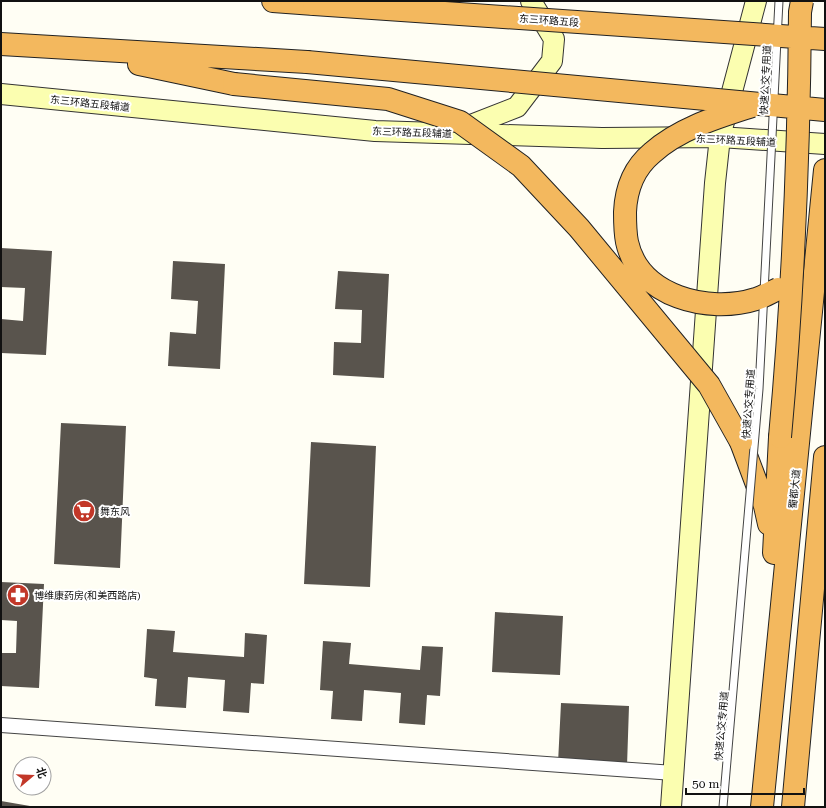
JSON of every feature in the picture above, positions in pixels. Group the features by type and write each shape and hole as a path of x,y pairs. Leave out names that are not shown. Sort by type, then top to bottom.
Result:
{"highway":[{"name":"东三环路五段","path":"273,1 825,39"},
{"path":"773,696 774,547 780,437 788,351 796,207 800,12 802,1"},
{"path":"1,44 307,62 825,110"},
{"path":"74,49 234,84 388,99 460,122 521,166 579,228 709,385 742,442 766,506 774,547"},
{"path":"760,103 699,124 665,142 650,154 639,167 629,184 626,203 625,224 627,243 634,260 647,278 660,289 676,297 694,302 724,305 756,299 778,289 789,280 810,252 820,228"},
{"name":"蜀都大道","path":"762,807 825,170"},
{"path":"793,807 825,458"},
{"path":"802,698 825,606"}],"main road":[{"path":"449,133 517,107 552,61 554,39 531,1"},
{"path":"671,807 714,190 720,137 756,1"},
{"name":"东三环路五段辅道","path":"1,94 376,131 602,138 720,137 825,144"}],"street":[{"path":"1,725 674,773"}],"lane":[{"name":"快速公交专用道","path":"723,807 759,389 779,1"}],"building":[{"path":"1,248 52,251 46,355 1,353 1,319 23,321 25,288 1,287"},
{"path":"173,261 225,264 220,369 168,366 170,332 196,334 198,301 171,299"},
{"path":"338,271 389,274 384,378 333,375 334,342 361,343 362,310 335,309"},
{"path":"61,423 126,426 120,568 54,564"},
{"path":"311,442 376,446 370,587 304,584"},
{"path":"1,582 44,584 39,688 1,686 1,653 16,653 17,621 1,620"},
{"path":"495,612 563,616 560,675 492,672"},
{"path":"147,629 175,631 173,652 244,657 245,633 267,635 264,684 251,683 249,713 223,711 225,680 188,677 186,708 155,706 157,679 144,677"},
{"path":"323,641 351,643 349,664 420,670 422,646 443,647 440,696 427,695 425,725 399,723 401,693 364,690 362,721 331,719 333,691 320,690"},
{"path":"561,703 629,706 627,766 558,763"},
{"path":"1,801 30,806 30,807 1,807"}],"place":[{"name":"舞东风","path":"84,511"},
{"name":"博维康药房(和美西路店)","path":"18,595"}]}
